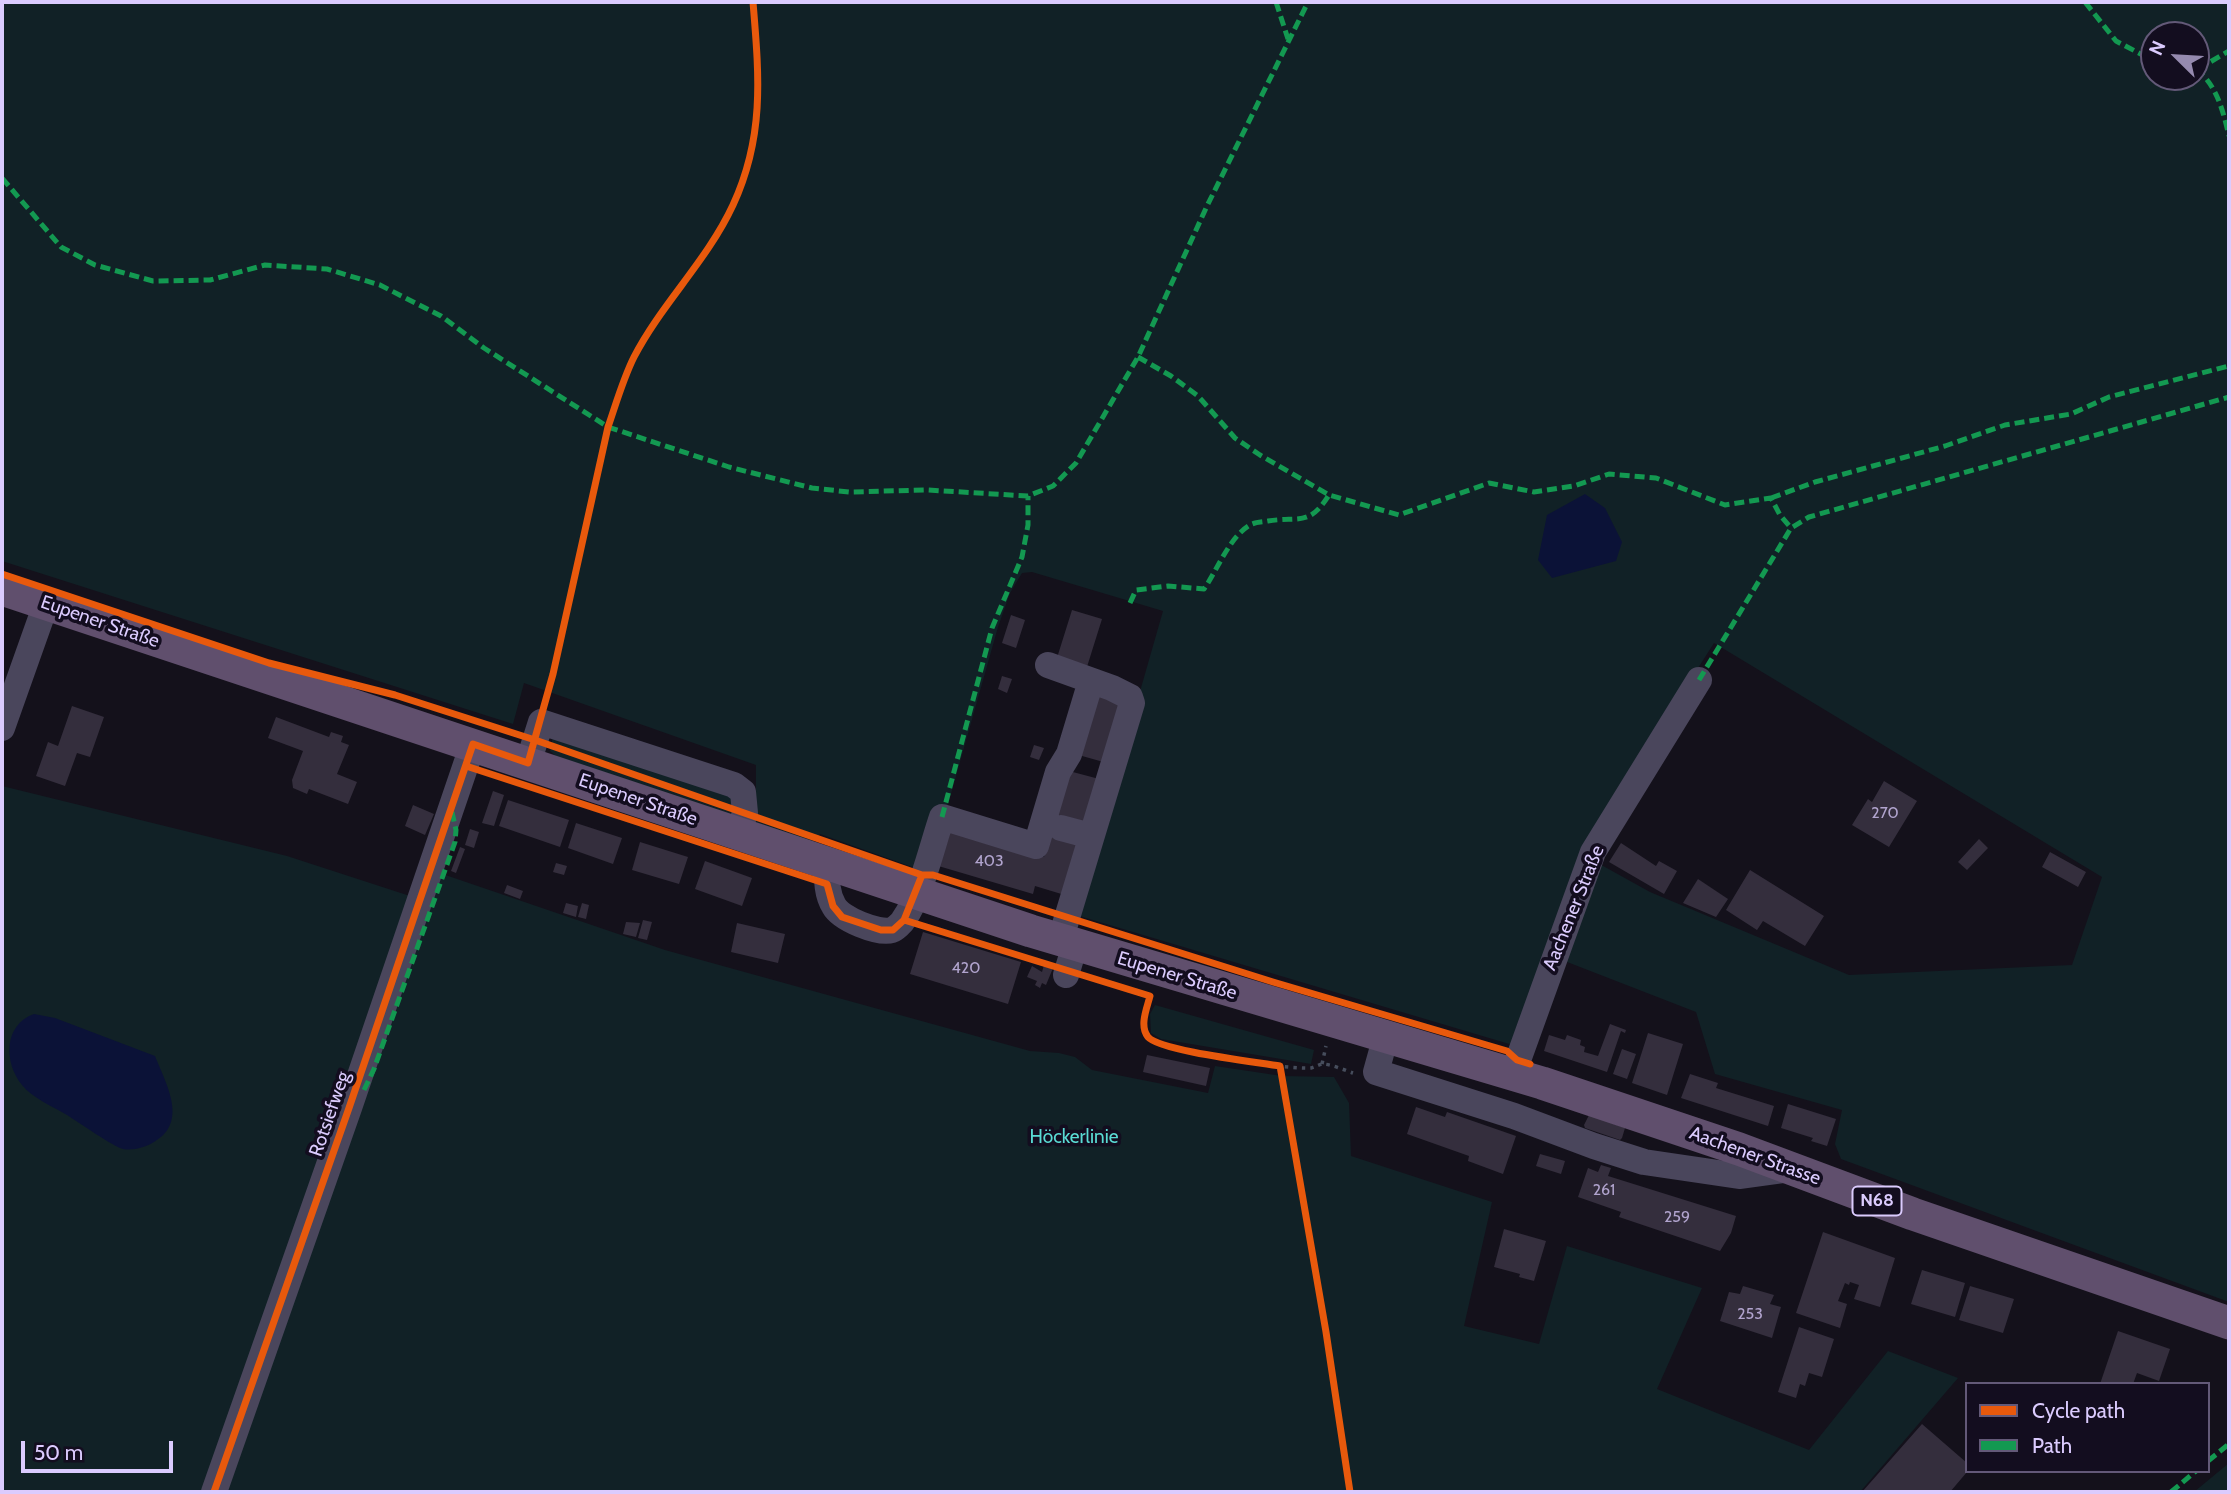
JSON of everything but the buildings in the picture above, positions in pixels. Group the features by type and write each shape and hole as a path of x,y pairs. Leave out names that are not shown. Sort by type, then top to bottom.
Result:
{"main road":[{"name":"Eupener Straße","path":"2,590 473,744 916,894 1067,954 1276,1005"},
{"name":"Aachener Strasse","path":"1276,1005 1527,1079 1791,1168 1913,1214 2229,1323"}],"lane":[{"path":"2,729 46,604"},
{"path":"1048,665 1130,697 1132,703 1091,836 1067,954"},
{"name":"Aachener Straße","path":"1530,1122 1527,1079 1593,852 1699,680"},
{"path":"827,864 827,884 833,906 842,917 881,930 893,930 904,920 916,894 942,817 1036,846 1058,772 1069,754 1091,681"},
{"path":"528,763 541,722 734,785 743,792 745,813 738,834"},
{"name":"Rotsiefweg","path":"214,1492 473,744"},
{"path":"1061,828 1091,836"},
{"path":"1386,1036 1376,1072 1530,1122 1594,1146 1644,1162 1739,1176 1791,1168"}],"path":[{"path":"1150,996 1144,1025 1146,1036 1156,1043 1214,1056 1280,1066 1313,1068 1322,1064 1366,1077 1376,1072"},
{"path":"1322,1064 1326,1042"}],"green space":[{"path":"2,2 2229,2 2229,1302 1841,1159 1835,1144 1842,1110 1715,1074 1696,1012 1562,960 1596,862 1650,892 1849,975 2072,965 2102,877 1714,643 1584,847 1516,1046 1076,915 1163,611 1032,572 1022,573 1010,593 998,627 947,808 918,869 820,834 811,845 558,758 550,751 553,736 756,802 756,765 524,683 513,724 2,561"},
{"name":"Höckerlinie","path":"2,786 287,856 410,896 422,867 665,950 1030,1051 1075,1057 1092,1070 1208,1093 1215,1066 1282,1076 1334,1077 1349,1103 1351,1156 1492,1202 1464,1326 1539,1344 1567,1246 1702,1288 1657,1389 1809,1450 1888,1351 1958,1378 1860,1492 2,1492"},
{"path":"1155,1005 1314,1050 1311,1064 1161,1039 1151,1033 1150,1014"},
{"path":"2229,1463 2229,1492 2194,1492"}],"shaded area":[{"path":"1585,494 1605,508 1622,542 1616,561 1552,578 1538,560 1547,515"},
{"path":"34,1014 55,1018 155,1056 172,1102 173,1113 165,1134 143,1147 123,1149 26,1090 12,1066 10,1045 17,1027 24,1019"}],"marked path":[{"path":"1276,2 1288,39"},
{"path":"2,178 61,247 95,265 153,281 210,280 265,265 327,269 380,285 441,316 484,348 608,427 729,467 812,488 849,492 928,490 1028,496 1053,486 1076,463 1138,357 1207,206 1308,2"},
{"path":"2085,2 2116,41 2140,54"},
{"path":"2210,62 2229,51"},
{"path":"2210,85 2221,108 2229,136"},
{"path":"1138,357 1198,396 1235,438 1260,455 1329,495 1399,515 1489,483 1534,492 1574,486 1609,474 1656,478 1725,505 1771,498 1791,528"},
{"path":"1771,498 1815,482 1945,446 2005,425 2071,414 2109,397 2229,366"},
{"path":"1699,680 1791,528 1809,517 2229,397"},
{"path":"1130,603 1136,590 1168,586 1204,589 1231,544 1244,529 1256,523 1309,516 1329,495"},
{"path":"942,817 992,628 1022,557 1028,525 1028,496"},
{"path":"364,1090 374,1069 455,842 456,830 452,812"},
{"path":"2210,1459 2229,1444"},
{"path":"2171,1492 2194,1473"}],"cycle path":[{"path":"214,1492 473,744 528,763 553,674 608,427 623,383 645,337 722,225 743,179 755,130 757,105 753,2"},
{"path":"2,574 269,663 395,695 535,740 922,875 933,875 1273,982 1507,1051 1517,1060 1530,1064"},
{"path":"466,766 827,884 833,906 842,917 881,930 893,930 904,920 922,875"},
{"path":"904,920 1150,996 1144,1028 1148,1037 1156,1042 1189,1051 1280,1066 1326,1332 1350,1492"}]}
